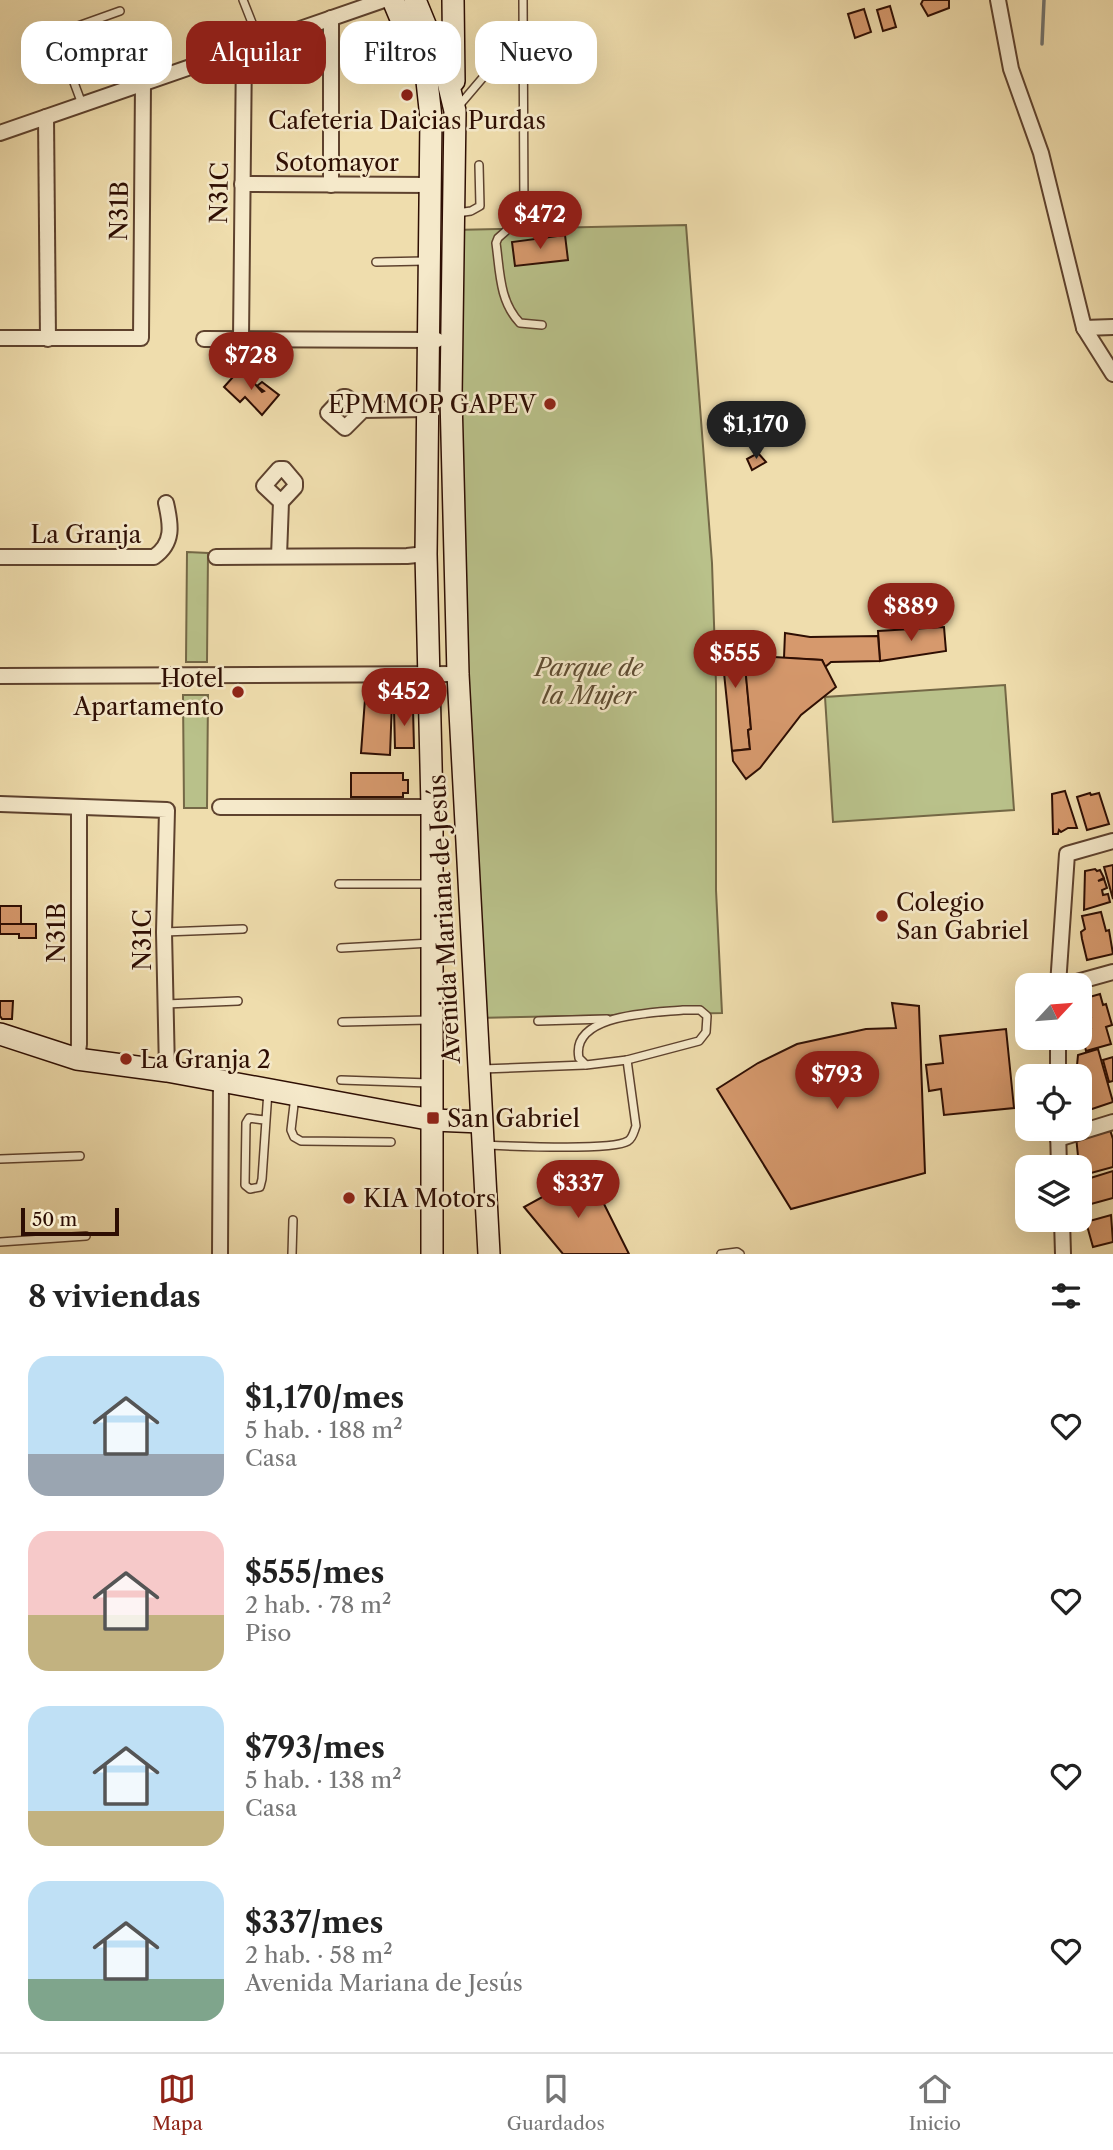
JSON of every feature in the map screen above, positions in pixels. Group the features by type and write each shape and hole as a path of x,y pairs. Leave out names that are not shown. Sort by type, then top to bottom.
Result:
{"main road":[{"name":"Avenida Mariana de Jesús","path":"393,0 430,94 426,554 432,807 433,1120 429,1254"},
{"name":"Avenida Mariana de Jesús","path":"415,0 447,78 455,111 451,397 458,674 489,1254"},
{"path":"453,0 455,111"},
{"path":"428,403 451,397"},
{"path":"0,1034 77,1059 167,1071 433,1120 481,1122"}],"street":[{"path":"323,21 384,0"},
{"path":"998,0 1011,68 1041,153 1084,328 1113,374"},
{"path":"331,18 331,184"},
{"path":"0,133 140,84"},
{"name":"N31B","path":"48,339 141,338 143,84"},
{"name":"N31C","path":"241,338 243,84"},
{"path":"0,338 48,339 46,117"},
{"name":"Sotomayor","path":"242,184 431,185"},
{"path":"1084,328 1113,327"},
{"path":"204,339 452,341"},
{"path":"363,410 428,403"},
{"path":"279,556 281,502"},
{"name":"La Granja","path":"0,556 153,557 164,548 170,537 166,503"},
{"path":"216,557 426,554"},
{"path":"0,676 458,674"},
{"path":"0,804 79,808"},
{"path":"220,807 432,807"},
{"name":"N31C","path":"79,808 167,810 164,932 167,1071"},
{"name":"N31B","path":"77,1059 79,808"},
{"path":"1059,973 1067,854 1113,841"},
{"path":"1092,978 1113,972"},
{"path":"220,1254 222,1083"},
{"path":"1092,1127 1113,1122"},
{"path":"1062,1232 1063,1254"}],"lane":[{"path":"243,0 252,21"},
{"path":"523,0 523,21"},
{"path":"82,105 57,37 64,31 120,11"},
{"path":"455,111 478,84"},
{"path":"524,84 524,215 498,238 496,243 503,291 511,313 520,323 542,326"},
{"path":"454,213 471,211 480,206 479,165"},
{"path":"376,262 430,261"},
{"path":"339,884 431,884"},
{"path":"164,932 243,929"},
{"path":"341,948 431,943"},
{"path":"166,1004 238,1001"},
{"path":"478,1069 586,1065 627,1060 699,1041 706,1032 707,1016 705,1012 694,1010 608,1019 538,1021"},
{"path":"586,1065 579,1058 579,1044 586,1035 608,1019"},
{"path":"342,1022 432,1020"},
{"path":"482,1145 556,1147 627,1141 636,1126 627,1060"},
{"path":"341,1080 433,1083"},
{"path":"264,1120 248,1118 246,1123 245,1185 250,1189 260,1187 262,1180 268,1091"},
{"path":"295,1096 291,1130 294,1137 301,1141 391,1142"},
{"path":"0,1159 80,1156"},
{"path":"292,1254 293,1220"},
{"path":"0,1242 86,1237"},
{"path":"721,1254 740,1254"}],"green space":[{"name":"Parque de la Mujer","path":"686,225 712,563 716,684 716,890 722,1013 476,1018 453,230"},
{"path":"187,552 208,553 207,662 186,662"},
{"path":"1005,685 1014,810 833,822 825,697"},
{"path":"183,695 208,695 207,808 184,808"}],"building":[{"path":"923,0 949,0 949,8 928,16 921,4"},
{"path":"890,6 896,27 883,31 877,10"},
{"path":"864,9 871,32 855,38 848,14"},
{"path":"565,235 568,260 515,266 512,242"},
{"path":"241,368 262,392 264,391 257,386 262,382 279,395 262,415 245,397 240,402 224,387"},
{"path":"758,453 766,462 752,470 747,459"},
{"path":"944,627 946,651 880,661 878,631"},
{"path":"785,633 810,637 878,636 880,661 831,662 825,667 822,660 784,658"},
{"path":"715,638 743,640 751,729 748,730 750,749 732,751 724,673 718,673"},
{"path":"744,655 822,660 836,687 801,715 760,768 746,779 733,761 732,751 750,749 748,730 751,729"},
{"path":"365,699 392,701 390,755 361,753"},
{"path":"394,709 413,709 414,748 395,748"},
{"path":"351,773 403,773 403,780 408,780 408,793 403,793 403,797 351,797"},
{"path":"1065,791 1077,828 1068,828 1061,832 1059,830 1058,834 1053,834 1052,794"},
{"path":"1099,793 1109,824 1087,830 1077,797"},
{"path":"1113,865 1113,899 1104,867"},
{"path":"1100,870 1104,878 1098,881 1104,879 1107,888 1102,890 1103,895 1108,894 1110,902 1084,910 1085,871"},
{"path":"0,906 21,906 21,924 0,924"},
{"path":"1101,912 1106,931 1109,930 1113,954 1087,960 1081,932 1085,929 1082,916"},
{"path":"0,924 36,924 36,938 0,934"},
{"path":"1100,994 1112,1025 1106,1027 1111,1044 1092,1049 1092,996"},
{"path":"0,1001 13,1001 12,1019 2,1019 0,1016"},
{"path":"892,1003 919,1006 925,1173 791,1209 717,1089 758,1063 797,1044 866,1029 896,1028"},
{"path":"1006,1029 1014,1108 944,1115 941,1089 929,1091 926,1065 943,1063 940,1036"},
{"path":"1098,1049 1113,1102 1092,1109 1092,1064 1077,1064 1078,1055"},
{"path":"1113,1057 1113,1081 1109,1082 1103,1060"},
{"path":"1109,1127 1113,1139 1113,1167 1092,1173 1092,1155 1078,1155 1076,1141 1092,1141 1092,1132"},
{"path":"1113,1171 1113,1198 1092,1204 1092,1178"},
{"path":"588,1172 629,1254 563,1254 524,1207"},
{"path":"1111,1215 1113,1242 1093,1247 1089,1232 1092,1232 1092,1220"}],"waterway":[{"path":"1042,44 1044,0"}],"place":[{"name":"Cafeteria Daicias Purdas","path":"407,95"},
{"name":"EPMMOP GAPEV","path":"550,404"},
{"name":"Hotel Apartamento","path":"238,692"},
{"name":"Colegio San Gabriel","path":"882,916"},
{"name":"La Granja 2","path":"126,1059"},
{"name":"San Gabriel","path":"433,1118"},
{"name":"KIA Motors","path":"349,1198"}]}
